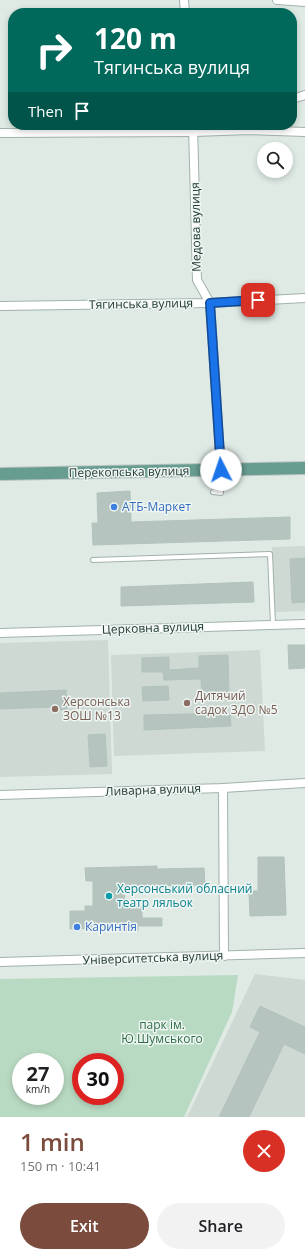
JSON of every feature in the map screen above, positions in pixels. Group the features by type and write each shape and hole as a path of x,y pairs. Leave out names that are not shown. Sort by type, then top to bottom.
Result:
{"main road":[{"name":"Перекопська вулиця","path":"0,474 305,468"}],"street":[{"path":"277,0 305,2"},
{"path":"0,133 116,130"},
{"name":"Медова вулиця","path":"194,130 197,280 210,303 221,470"},
{"path":"283,130 305,132"},
{"name":"Тягинська вулиця","path":"0,306 210,303 305,298"},
{"name":"Церковна вулиця","path":"0,633 305,624"},
{"name":"Ливарна вулиця","path":"0,795 223,788 305,783"},
{"path":"223,788 224,956"},
{"name":"Університетська вулиця","path":"0,962 305,953"}],"lane":[{"path":"213,492 220,493 221,470"},
{"path":"93,560 270,554 273,625"}],"shaded area":[{"path":"305,546 305,611 275,612 272,547"},
{"name":"Херсонська ЗОШ №13","path":"108,640 112,774 0,777 0,643"},
{"name":"Дитячий садок ЗДО №5","path":"260,650 265,751 114,756 111,655"},
{"path":"255,974 305,980 305,1117 187,1117"}],"green space":[{"name":"парк ім. Ю.Шумського","path":"238,975 232,1012 184,1117 0,1117 0,979"}],"building":[{"path":"130,491 131,522 290,517 290,539 93,545 92,523 98,523 97,493"},
{"path":"305,558 305,602 292,603 290,559"},
{"path":"253,582 254,602 121,606 121,587"},
{"path":"288,645 305,645 305,668 289,669"},
{"path":"228,655 229,697 202,698 201,679 164,680 163,672 142,672 142,658 169,657 169,670 199,668 199,656"},
{"path":"168,686 169,700 143,701 142,687"},
{"path":"66,690 67,710 54,710 53,707 0,709 0,693"},
{"path":"230,713 231,726 144,730 144,715"},
{"path":"105,734 107,766 90,767 88,735"},
{"path":"258,857 284,857 286,915 250,916 249,891 258,891"},
{"name":"Херсонський обласний театр ляльок","path":"157,866 157,869 204,868 205,885 124,886 125,907 142,907 142,918 162,918 162,926 138,926 138,931 121,931 121,927 70,929 70,911 85,911 85,906 93,906 93,881 86,881 85,868"},
{"path":"260,1006 305,1027 305,1054 284,1044 249,1117 219,1117 260,1032 250,1027"}],"place":[{"name":"АТБ-Маркет","path":"114,507"},
{"name":"Дитячий садок ЗДО №5","path":"187,703"},
{"name":"Херсонська ЗОШ №13","path":"55,709"},
{"name":"Херсонський обласний театр ляльок","path":"109,896"},
{"name":"Каринтія","path":"77,927"}],"route":[{"path":"221,470 210,303 258,300"}]}
